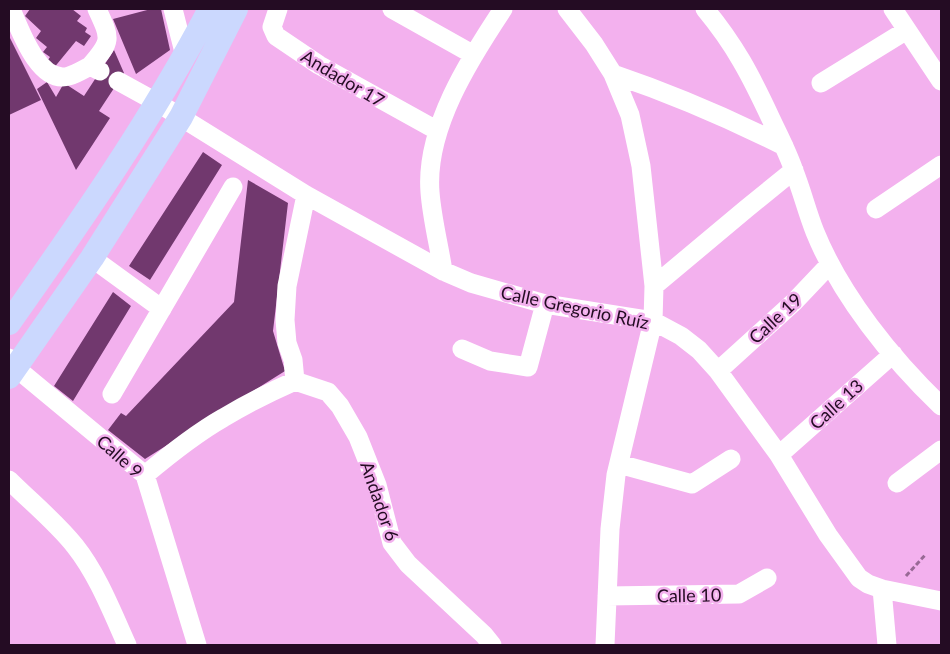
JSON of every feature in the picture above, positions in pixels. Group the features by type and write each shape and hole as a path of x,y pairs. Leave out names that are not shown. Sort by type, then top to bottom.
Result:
{"main road":[{"path":"9,323 68,240 158,103 210,9"},
{"path":"11,368 92,258 181,117 236,9"}],"street":[{"path":"11,9 35,59 44,70 56,76 68,77 95,69 108,41 107,32 98,9"},
{"path":"173,9 185,56"},
{"name":"Andador 17","path":"278,9 272,27 276,36 319,65 438,131"},
{"path":"392,9 474,55"},
{"path":"444,271 430,192 431,155 438,131 452,98 474,55 504,9"},
{"path":"567,9 594,44 613,74 630,115 641,166 654,286 653,321 619,464 610,529 605,645"},
{"path":"705,9 724,31 748,69 784,146 815,232 830,264 864,318 892,354 915,381 941,406"},
{"path":"893,9 941,81"},
{"path":"822,83 907,30"},
{"path":"613,74 713,112 784,146"},
{"name":"Calle Gregorio Ruíz","path":"118,81 158,103 306,195 444,271 471,283 545,304 653,321 681,336 699,350 718,371 779,455 859,578 868,584 887,590 941,601"},
{"path":"876,209 941,166"},
{"path":"654,286 794,170"},
{"path":"112,394 233,187"},
{"path":"145,474 222,418 256,399 295,381 293,360 287,343 285,320 286,294 306,195"},
{"path":"92,258 162,309"},
{"name":"Calle 19","path":"718,371 794,302 830,264"},
{"path":"462,349 490,361 528,367 545,304"},
{"name":"Calle 13","path":"779,455 892,354"},
{"name":"Calle 9","path":"11,368 145,474 197,645"},
{"name":"Andador 6","path":"295,381 328,392 340,406 358,437 377,485 392,542 408,564 484,635 492,645"},
{"path":"897,483 941,450"},
{"path":"619,464 692,484 731,459"},
{"path":"9,480 76,547 90,569 127,645"},
{"name":"Calle 10","path":"607,596 739,594 767,578"},
{"path":"887,590 887,645"}],"path":[{"path":"887,590 926,554"}],"building":[{"path":"30,9 72,9 81,16 77,21 87,28 85,32 91,36 84,46 76,41 53,69 46,63 50,57 43,52 47,47 36,38 41,31 25,16"},
{"path":"151,9 161,9 170,50 136,74 113,19"},
{"path":"9,36 41,100 9,115"},
{"path":"114,50 124,73 99,111 110,118 76,170 37,89 47,82 56,97 64,83 84,96"},
{"path":"203,152 222,165 150,280 129,266"},
{"path":"248,180 288,203 273,331 285,371 145,459 108,430 121,413 126,416 234,302"},
{"path":"113,292 131,306 73,401 54,386"}]}
